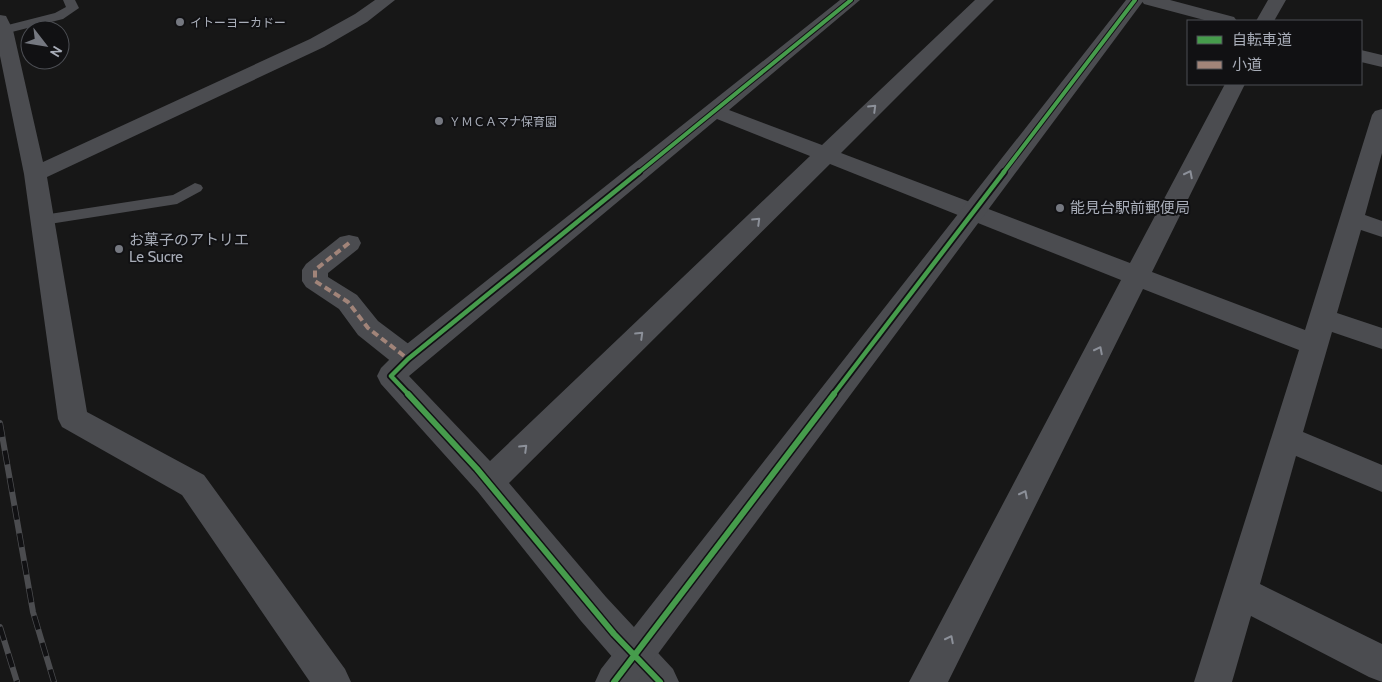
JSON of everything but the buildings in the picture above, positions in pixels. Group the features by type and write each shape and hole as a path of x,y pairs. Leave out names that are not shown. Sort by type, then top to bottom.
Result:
{"street":[{"path":"35,174 317,42 360,18 386,0"},
{"path":"660,682 623,669 489,482 391,376 408,359 851,0"},
{"path":"489,482 985,0"},
{"path":"623,669 1135,0"},
{"path":"1150,0 1224,20"},
{"path":"1267,20 1277,0"},
{"path":"2,26 35,174 73,419 193,485 332,682"},
{"path":"1362,56 1382,61"},
{"path":"928,682 1233,85"},
{"path":"714,111 1137,275 1319,331 1382,339"},
{"path":"1213,682 1382,115"},
{"path":"1352,219 1382,229"},
{"path":"349,243 315,270 315,281 348,302 368,328 408,359"},
{"path":"1286,438 1382,479"},
{"path":"1240,592 1382,664"}],"lane":[{"path":"2,26 59,16 74,8 69,0"},
{"path":"43,220 178,199 195,188"}],"railway":[{"path":"0,423 33,612 54,682"},
{"path":"0,627 17,682"}],"marked path":[{"path":"349,243 315,270 315,281 348,302 368,328 408,359"}],"cycle path":[{"path":"660,682 614,634 477,469 391,376 408,359 851,0"},
{"path":"614,682 1135,0"}],"place":[{"name":"イトーヨーカドー","path":"180,22"},
{"name":"ＹＭＣＡマナ保育園","path":"439,121"},
{"name":"能見台駅前郵便局","path":"1060,208"},
{"name":"お菓子のアトリエ Le Sucre","path":"119,249"}]}
